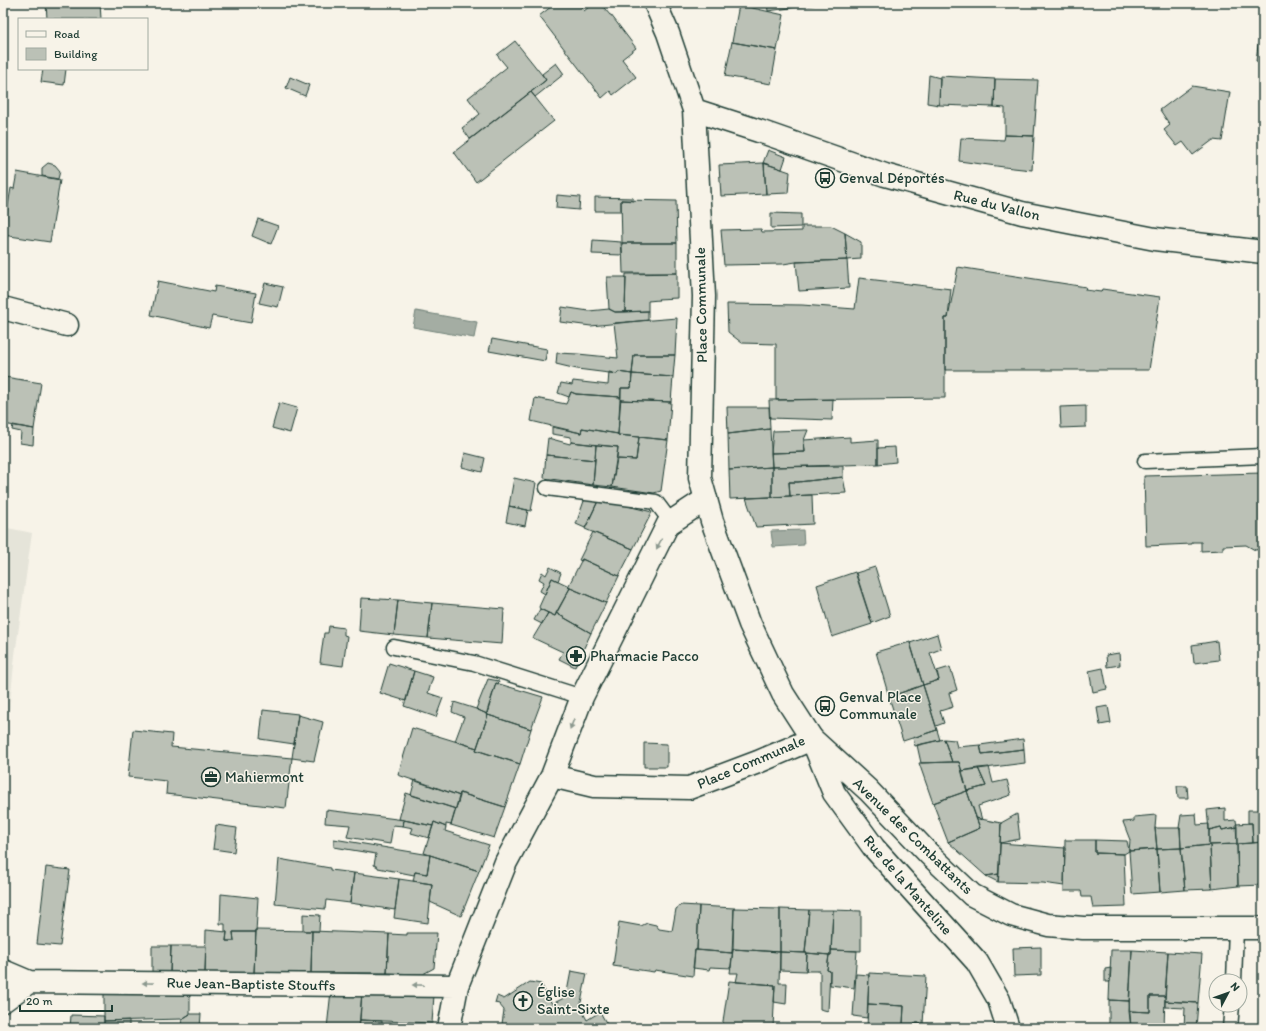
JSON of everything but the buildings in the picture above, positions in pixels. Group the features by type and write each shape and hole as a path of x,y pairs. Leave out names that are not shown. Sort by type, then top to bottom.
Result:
{"street":[{"name":"Place Communale","path":"552,776 594,786 689,788 758,762 812,739 783,694 750,624 712,521 700,478 704,296 694,110 668,33 655,3"},
{"name":"Rue du Vallon","path":"694,110 885,175 1022,213 1155,239 1263,252"},
{"path":"3,308 67,324"},
{"path":"449,1028 457,986 506,862 552,776 582,697 668,524 706,499"},
{"name":"Avenue des Combattants","path":"812,739 868,790 929,854 972,895 1011,915 1048,925 1083,928 1263,928"},
{"name":"Rue de la Manteline","path":"812,739 834,793 874,848 977,962 999,1000 1008,1028"},
{"path":"3,971 29,982"},
{"path":"3,1001 29,982"},
{"name":"Rue Jean-Baptiste Stouffs","path":"29,982 457,986"}],"lane":[{"path":"1145,461 1263,456"},
{"path":"547,488 656,502 671,522"},
{"path":"394,647 474,663 582,697"},
{"path":"1234,973 1236,928"},
{"path":"1230,1028 1231,1013"}],"shaded area":[{"path":"416,311 477,322 474,338 413,327"},
{"path":"3,527 32,533 15,655 3,768"},
{"path":"803,530 804,545 773,547 771,531"}],"place":[{"name":"Genval Déportés","path":"825,178"},
{"name":"Pharmacie Pacco","path":"576,656"},
{"name":"Genval Place Communale","path":"825,706"},
{"name":"Mahiermont","path":"211,777"},
{"name":"Église Saint-Sixte","path":"523,1001"}]}
